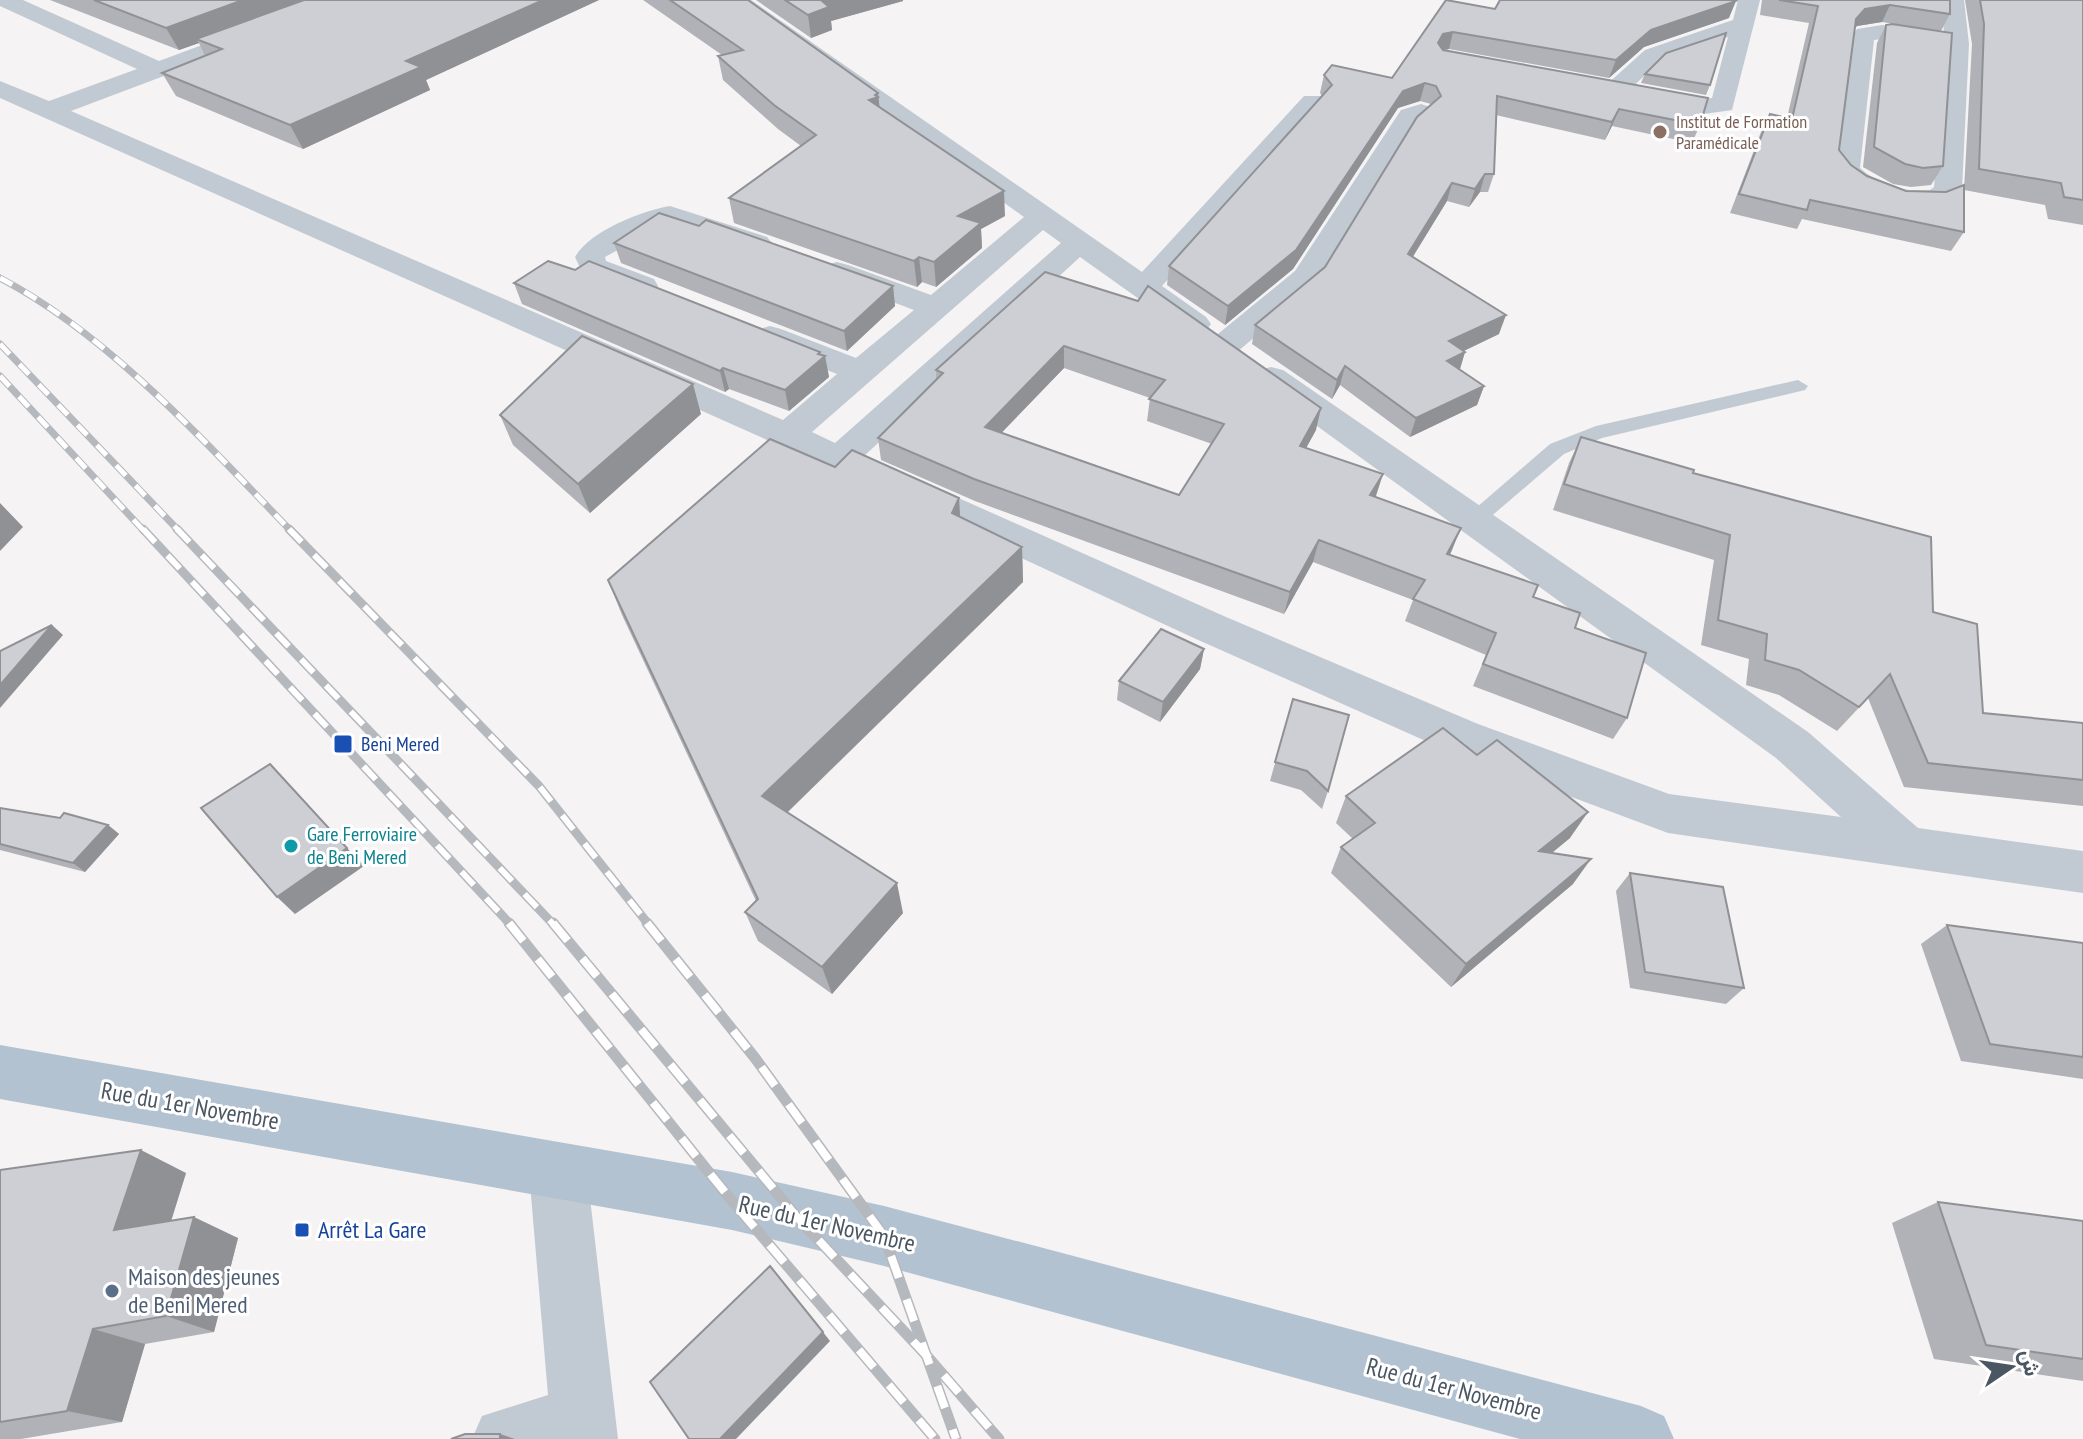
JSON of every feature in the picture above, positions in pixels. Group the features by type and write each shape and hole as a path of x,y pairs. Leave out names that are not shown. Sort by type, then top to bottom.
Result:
{"main road":[{"name":"Rue du 1er Novembre","path":"0,1072 732,1201 884,1236 1641,1439"}],"street":[{"path":"4,0 158,69"},
{"path":"46,111 344,0"},
{"path":"736,0 1792,745 1905,846"},
{"path":"1953,0 1957,44 1947,193 1938,198 1909,198 1878,192 1856,181 1846,169 1862,35 1882,32 1957,44"},
{"path":"1584,85 1697,107 1723,105 1746,12"},
{"path":"1614,91 1653,55 1746,12"},
{"path":"0,89 787,435 1196,622 1462,737 1668,813 2083,872"},
{"path":"1144,288 1313,101"},
{"path":"1225,345 1307,277 1398,131 1410,115 1421,112"},
{"path":"787,435 1042,216"},
{"path":"668,296 593,266 590,257 595,248 656,217 684,217 936,307"},
{"path":"839,459 1079,242"},
{"path":"742,325 861,372"},
{"path":"505,1439 583,1428 558,1172"}],"lane":[{"path":"1473,520 1557,449 1596,433 1798,386"}],"building":[{"path":"94,0 243,0 166,28"},
{"path":"304,0 543,0 406,61 421,67 290,125 162,73 222,49 196,39"},
{"path":"670,0 748,0 878,93 875,95 878,97 869,100 1004,191 958,216 981,223 934,262 919,257 914,261 729,198 816,135 774,105 718,56 743,50"},
{"path":"785,0 821,0 829,7 808,15"},
{"path":"1446,0 1495,9 1500,0 1737,0 1651,30 1616,60 1453,32 1443,34 1438,43 1443,50 1708,98 1700,125 1619,109 1612,122 1497,96 1494,174 1485,174 1475,189 1452,183 1408,254 1506,315 1449,341 1465,352 1447,361 1484,386 1416,418 1345,366 1337,380 1255,325 1325,267 1417,117 1441,96 1436,86 1425,83 1403,91 1296,250 1228,306 1169,266 1332,85 1324,75 1332,65 1392,78"},
{"path":"1779,0 1950,0 1950,14 1890,5 1865,9 1856,19 1839,150 1851,165 1867,176 1906,191 1946,192 1964,185 1964,232 1810,200 1807,210 1739,194 1770,114 1792,119 1818,6"},
{"path":"1980,0 2083,0 2083,200 2064,197 2061,183 1979,169 1984,24"},
{"path":"1886,25 1952,33 1943,166 1923,168 1905,164 1874,147"},
{"path":"1726,33 1710,85 1645,74 1666,53"},
{"path":"659,213 699,226 706,220 893,286 844,331 614,243"},
{"path":"548,261 575,270 589,261 825,356 785,390 723,368 720,371 514,283"},
{"path":"1045,272 1138,301 1148,286 1321,408 1300,446 1383,474 1370,495 1461,528 1447,554 1538,585 1533,597 1580,613 1575,628 1646,653 1627,718 1483,664 1496,633 1413,599 1425,580 1319,540 1290,592 974,479 878,438 943,373 936,370","holes":["1064,346 1165,380 1149,399 1224,424 1179,495 985,427"]},
{"path":"582,336 693,384 578,484 500,415"},
{"path":"1581,437 1694,470 1693,473 1931,537 1933,612 1977,624 1983,713 2083,723 2083,780 1928,763 1890,674 1859,707 1799,670 1765,660 1767,634 1718,620 1730,535 1564,484"},
{"path":"770,439 835,467 852,450 959,498 952,513 1022,547 762,796 897,883 822,967 745,912 758,899 608,580"},
{"path":"52,625 0,685 0,651"},
{"path":"1161,629 1204,649 1163,702 1119,681"},
{"path":"1293,699 1349,715 1328,791 1307,771 1275,762"},
{"path":"1443,728 1477,755 1497,740 1588,812 1539,851 1591,859 1466,964 1341,847 1375,823 1346,796"},
{"name":"Gare Ferroviaire de Beni Mered","path":"270,764 347,848 277,897 201,808"},
{"path":"0,808 60,818 64,813 108,825 73,863 0,844"},
{"path":"1630,873 1723,887 1744,988 1645,972"},
{"path":"1947,925 2083,943 2083,1057 1990,1044"},
{"name":"Maison des jeunes de Beni Mered","path":"141,1150 114,1230 194,1217 166,1316 93,1329 67,1411 0,1422 0,1170"},
{"path":"1938,1202 2083,1221 2083,1359 1986,1345"},
{"path":"770,1266 823,1332 720,1439 689,1439 650,1382"},
{"path":"465,1434 500,1434 500,1439 451,1439"}],"railway":[{"path":"0,278 80,329 118,360 190,427 291,531"},
{"path":"0,344 179,531"},
{"path":"0,376 144,531"},
{"path":"143,529 511,925"},
{"path":"177,529 554,925"},
{"path":"289,529 539,786 649,925"},
{"path":"509,923 732,1201 935,1439"},
{"path":"553,923 796,1216 926,1355"},
{"path":"647,923 755,1058 884,1236 926,1355"},
{"path":"926,1355 999,1439"},
{"path":"926,1355 956,1439"}],"place":[{"name":"Institut de Formation Paramédicale","path":"1660,132"},
{"name":"Beni Mered","path":"343,744"},
{"name":"Gare Ferroviaire de Beni Mered","path":"291,846"},
{"name":"Arrêt La Gare","path":"302,1230"},
{"name":"Maison des jeunes de Beni Mered","path":"112,1291"}]}
